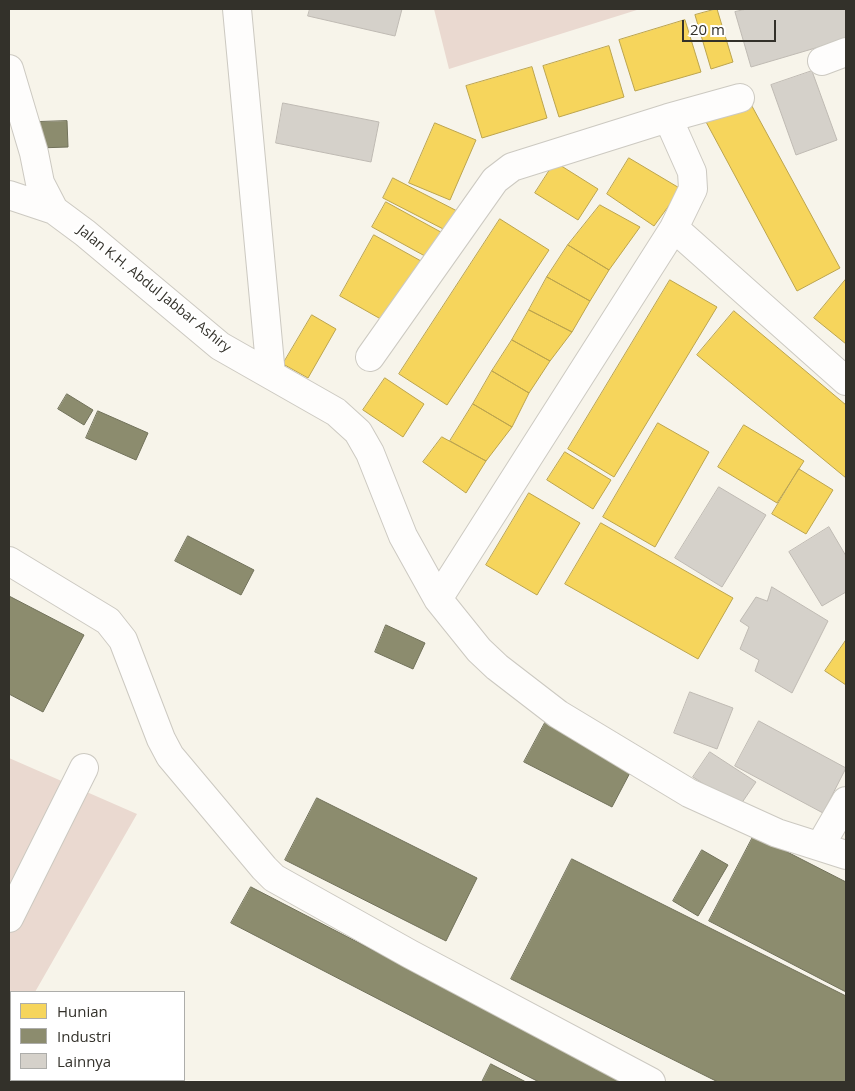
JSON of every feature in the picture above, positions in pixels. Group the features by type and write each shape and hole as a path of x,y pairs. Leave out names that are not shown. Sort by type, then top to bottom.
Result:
{"street":[{"path":"236,9 271,375"},
{"path":"9,69 34,153 40,183 54,210"},
{"path":"370,357 495,180 512,167 668,118 740,98"},
{"path":"438,599 674,228 693,188 692,172 668,118"},
{"name":"Jalan K.H. Abdul Jabbar Ashiry","path":"9,195 54,210 85,233 220,346 336,412 358,432 370,453 403,536 438,599 480,650 497,667 558,714 689,793 777,833 846,855"},
{"path":"674,228 846,381"},
{"path":"9,561 108,621 123,640 160,739 170,756 274,878 410,954 651,1082"},
{"path":"9,918 18,877 84,768"},
{"path":"820,846 846,801"}],"shaded area":[{"path":"434,9 640,9 449,69"},
{"path":"9,758 137,814 36,991 10,991 9,1039"}],"building: Hunian":[{"path":"717,9 733,62 711,69 695,15"},
{"path":"685,20 701,72 635,91 619,40"},
{"path":"609,46 624,97 559,117 543,66"},
{"path":"532,67 547,118 482,138 466,86"},
{"path":"747,97 840,268 797,291 705,120"},
{"path":"435,123 476,140 450,200 409,183"},
{"path":"629,158 681,189 654,226 607,194"},
{"path":"555,162 598,189 578,220 535,193"},
{"path":"393,178 459,212 449,232 383,198"},
{"path":"386,202 448,236 434,261 372,227"},
{"path":"600,205 640,227 609,270 568,245"},
{"path":"500,219 549,250 447,405 399,374"},
{"path":"374,235 421,261 386,322 340,296"},
{"path":"568,245 609,270 590,301 547,277"},
{"path":"547,277 590,301 572,332 529,310"},
{"path":"846,279 846,344 814,318"},
{"path":"670,280 717,307 614,477 568,449"},
{"path":"529,310 572,332 550,361 512,340"},
{"path":"734,311 846,405 846,478 697,355"},
{"path":"312,315 336,329 308,378 283,364"},
{"path":"512,340 550,361 529,393 492,371"},
{"path":"492,371 529,393 512,427 473,404"},
{"path":"385,378 424,404 403,437 363,410"},
{"path":"473,404 512,427 486,461 450,441"},
{"path":"658,423 709,452 655,547 603,517"},
{"path":"744,425 804,461 777,503 718,467"},
{"path":"442,437 486,461 466,493 423,462"},
{"path":"565,452 611,480 593,509 547,480"},
{"path":"799,469 833,490 806,534 772,514"},
{"path":"529,493 580,523 537,595 486,565"},
{"path":"601,523 733,598 698,659 565,584"},
{"path":"846,640 846,685 825,671"}],"building: Industri":[{"path":"67,121 68,147 38,148 37,122"},
{"path":"67,394 93,410 84,425 58,409"},
{"path":"98,411 148,433 136,460 86,438"},
{"path":"188,536 254,570 241,595 175,561"},
{"path":"9,596 84,635 43,712 9,694"},
{"path":"386,625 425,643 413,669 375,652"},
{"path":"546,721 633,767 612,807 524,762"},
{"path":"317,798 477,878 446,941 285,860"},
{"path":"754,835 846,882 846,992 709,921"},
{"path":"702,850 728,865 698,916 673,901"},
{"path":"572,859 846,996 846,1082 718,1082 511,979"},
{"path":"251,887 628,1082 539,1082 231,923"},
{"path":"491,1064 526,1082 482,1082"}],"building: Lainnya":[{"path":"310,9 402,9 395,36 308,16"},
{"path":"747,9 846,9 846,39 751,67 735,12"},
{"path":"812,71 837,140 796,155 771,85"},
{"path":"283,103 379,122 371,162 276,143"},
{"path":"719,487 766,515 722,587 675,558"},
{"path":"829,527 846,556 846,592 822,606 789,552"},
{"path":"772,587 828,621 792,693 755,671 759,660 740,649 749,627 740,621 756,597 767,601"},
{"path":"690,692 733,708 717,749 674,733"},
{"path":"759,721 846,768 823,813 735,766"},
{"path":"710,752 756,782 739,807 693,777"}]}
